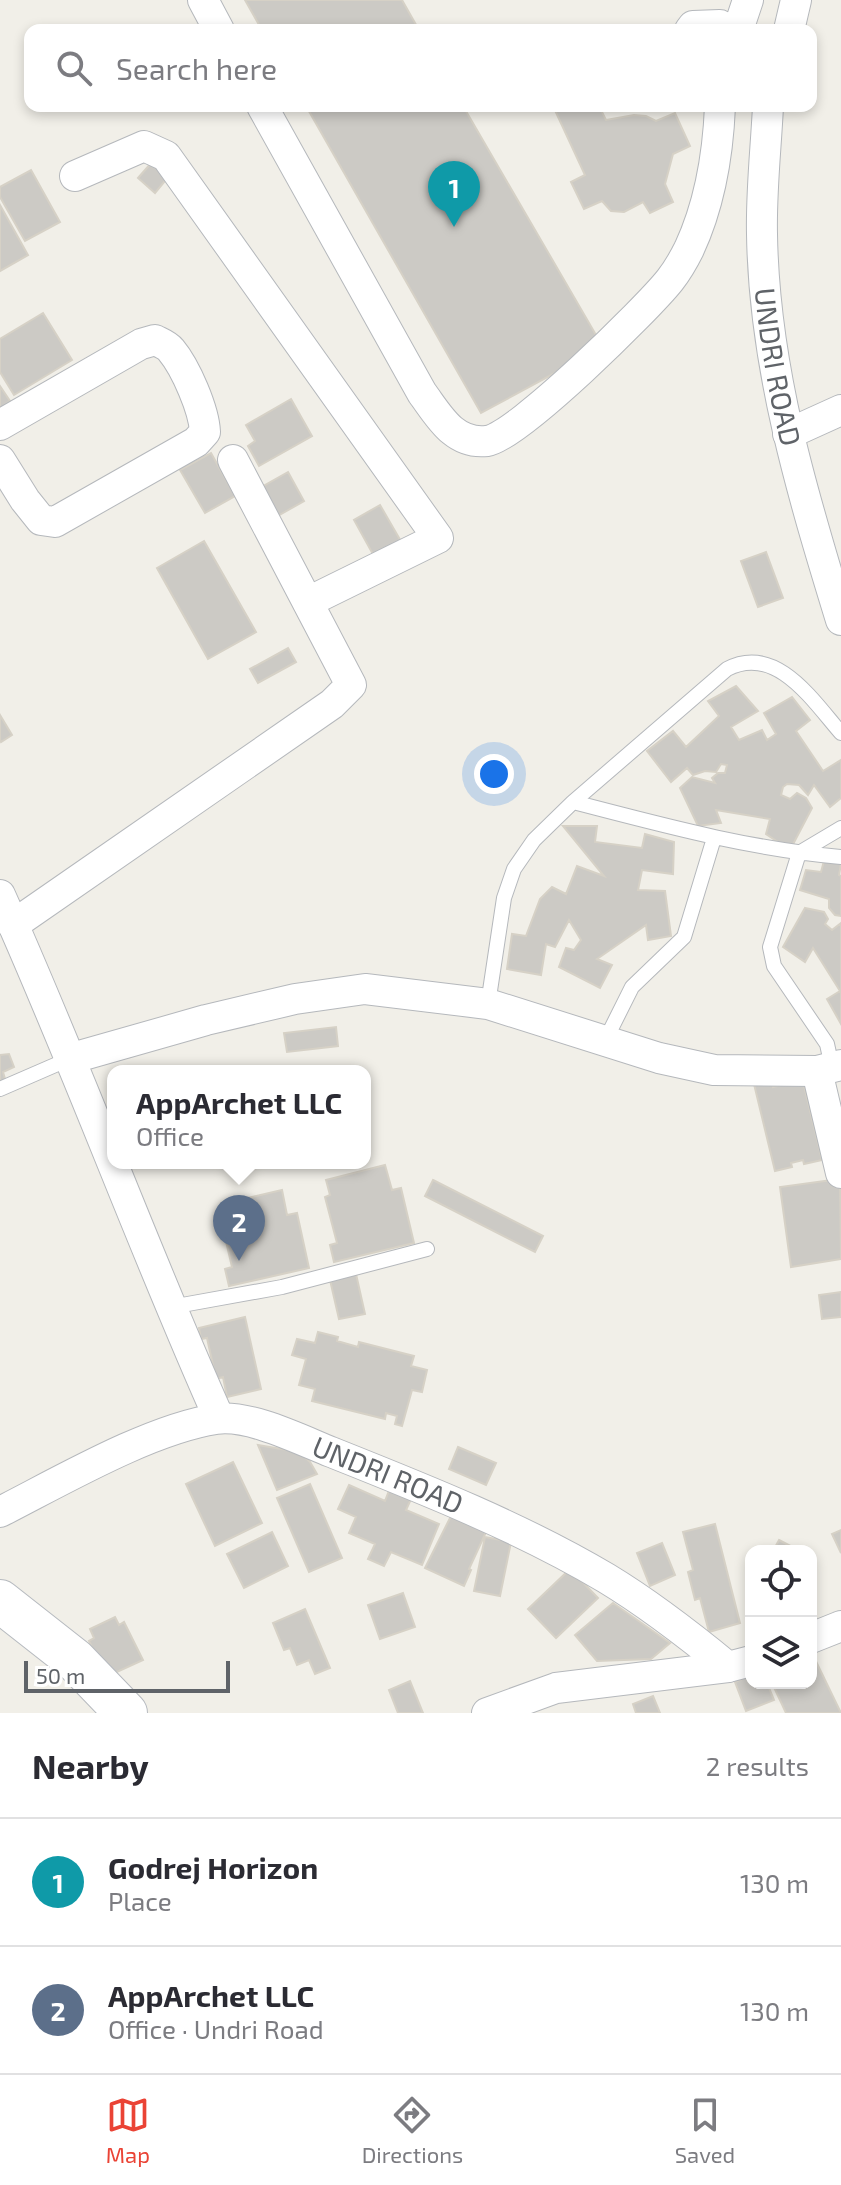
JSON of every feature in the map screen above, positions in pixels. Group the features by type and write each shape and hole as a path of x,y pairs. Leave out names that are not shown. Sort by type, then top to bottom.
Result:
{"main road":[{"path":"0,1601 75,1660 126,1713"}],"street":[{"path":"203,0 216,24"},
{"path":"740,24 748,0"},
{"path":"790,24 796,0"},
{"path":"265,112 422,393 446,426 461,438 488,442 513,430 538,408 633,321 669,281 689,251 706,205 719,148 720,112"},
{"name":"UNDRI ROAD","path":"768,112 762,233 771,345 788,434 841,620"},
{"path":"75,176 144,146 166,156 438,538 308,602"},
{"path":"0,425 141,344 155,340 169,347 179,363 204,417 205,432 196,442 55,522 41,520 0,460"},
{"path":"788,434 841,410"},
{"path":"13,925 332,704 351,685 233,460"},
{"path":"0,895 107,1152"},
{"path":"69,1059 206,1020 295,999 365,989 488,1004 659,1058 714,1070 830,1068 841,1173"},
{"path":"114,1169 219,1418"},
{"name":"UNDRI ROAD","path":"0,1512 134,1446 187,1426 219,1418 255,1424 385,1473 538,1542 604,1577 739,1664"},
{"path":"817,1636 841,1626"},
{"path":"487,1713 556,1688 739,1664"}],"lane":[{"path":"488,1004 504,898 514,869 534,840 573,802 727,669 740,662 756,661 783,672 803,689 841,733"},
{"path":"573,802 714,838 841,857"},
{"path":"830,1068 827,1044 774,966 770,947 799,853 841,828"},
{"path":"605,1041 632,987 684,937 714,838"},
{"path":"0,1089 69,1059"},
{"path":"170,1307 282,1287 427,1249"}],"building":[{"path":"245,0 402,0 416,24 259,24"},
{"path":"309,112 466,112 603,347 481,413"},
{"path":"556,112 602,112 606,120 634,115 656,121 675,113 690,146 673,154 665,184 673,202 650,213 643,202 624,212 611,211 602,201 584,209 571,182 585,175"},
{"path":"153,161 170,175 155,193 138,178"},
{"path":"31,170 60,222 25,241 0,197 0,187"},
{"path":"0,205 28,255 0,271"},
{"path":"43,313 72,360 14,395 0,372 0,339"},
{"path":"0,386 10,401 0,408"},
{"path":"291,399 312,436 259,466 248,446 255,441 246,425"},
{"path":"211,453 235,496 205,513 180,470"},
{"path":"288,472 304,501 276,517 260,488"},
{"path":"380,505 402,543 375,558 354,520"},
{"path":"204,541 256,632 208,659 157,568"},
{"path":"766,552 783,598 758,607 741,561"},
{"path":"288,648 296,662 258,683 250,669"},
{"path":"736,686 758,711 731,727 739,740 762,730 767,740 776,734 764,713 792,697 810,720 796,731 823,771 841,760 841,798 830,807 814,785 808,795 799,785 787,784 783,787 781,795 790,799 797,793 806,798 812,808 790,850 766,834 770,819 716,810 721,823 698,826 680,788 692,777 715,783 712,778 718,773 725,773 727,765 721,764 716,772 705,771 693,775 687,768 671,782 647,751 673,731 686,747 719,716 708,701"},
{"path":"0,715 12,735 1,742 0,740"},
{"path":"563,826 597,826 595,842 642,848 645,834 674,842 673,874 642,870 638,890 665,891 671,936 648,940 646,925 597,959 612,965 600,988 559,967 566,948 574,950 581,940 569,920 555,947 546,944 541,975 507,969 512,934 526,936 540,899 552,887 566,894 577,866 604,876"},
{"path":"824,861 841,864 841,916 835,915 829,908 829,899 800,890 806,870 821,872"},
{"path":"805,908 824,912 828,919 825,924 832,930 841,923 841,1024 827,999 840,991 813,948 805,962 783,947"},
{"path":"336,1027 338,1046 287,1052 284,1033"},
{"path":"9,1054 14,1067 3,1072 6,1082 0,1084 0,1055"},
{"path":"801,1073 822,1160 804,1164 803,1160 791,1163 792,1167 775,1171 754,1084 771,1080 773,1087 785,1084"},
{"path":"385,1165 392,1190 401,1188 414,1243 334,1262 330,1245 337,1243 325,1197 330,1195 326,1180"},
{"path":"840,1179 841,1259 791,1267 780,1187"},
{"path":"433,1180 543,1236 535,1252 425,1196"},
{"path":"282,1190 287,1215 297,1213 309,1268 229,1286 225,1269 232,1267 221,1220 226,1220 222,1204"},
{"path":"356,1274 365,1314 339,1319 330,1280"},
{"path":"841,1292 841,1317 822,1319 819,1295"},
{"path":"245,1317 261,1389 227,1397 223,1377 216,1379 207,1338 201,1339 199,1328"},
{"path":"318,1332 358,1347 359,1342 414,1356 411,1366 427,1370 422,1392 412,1390 402,1426 395,1424 397,1416 386,1413 385,1419 312,1401 315,1389 299,1385 306,1359 292,1355 297,1339 315,1343"},
{"path":"258,1445 299,1452 317,1474 277,1490"},
{"path":"458,1447 496,1463 486,1485 449,1469"},
{"path":"233,1462 262,1523 215,1546 186,1484"},
{"path":"310,1484 342,1558 309,1572 277,1498"},
{"path":"349,1485 385,1501 390,1488 412,1497 406,1510 439,1524 422,1565 391,1552 384,1566 368,1559 375,1544 349,1533 356,1517 338,1509"},
{"path":"452,1514 487,1530 464,1586 425,1568"},
{"path":"715,1524 740,1623 709,1632 700,1598 695,1600 688,1572 693,1570 683,1532"},
{"path":"841,1530 841,1553 832,1534"},
{"path":"272,1532 288,1566 244,1588 227,1554"},
{"path":"485,1537 511,1542 500,1596 474,1591"},
{"path":"662,1543 675,1575 650,1586 637,1553"},
{"path":"570,1569 598,1598 556,1638 528,1609"},
{"path":"403,1593 415,1627 380,1639 368,1605"},
{"path":"613,1603 670,1643 651,1659 597,1661 575,1635"},
{"path":"305,1609 330,1668 315,1674 309,1660 297,1665 290,1648 284,1650 273,1623"},
{"path":"115,1617 119,1625 124,1622 143,1660 106,1677 89,1641 94,1638 90,1629"},
{"path":"817,1663 841,1713 786,1713 775,1689 817,1689"},
{"path":"745,1678 745,1689 769,1689 774,1700 746,1711 735,1682"},
{"path":"410,1681 423,1713 398,1713 389,1690"},
{"path":"653,1696 660,1713 636,1713 633,1704"}],"place":[{"name":"Godrej Horizon","path":"454,227"},
{"name":"AppArchet LLC","path":"239,1261"}]}
